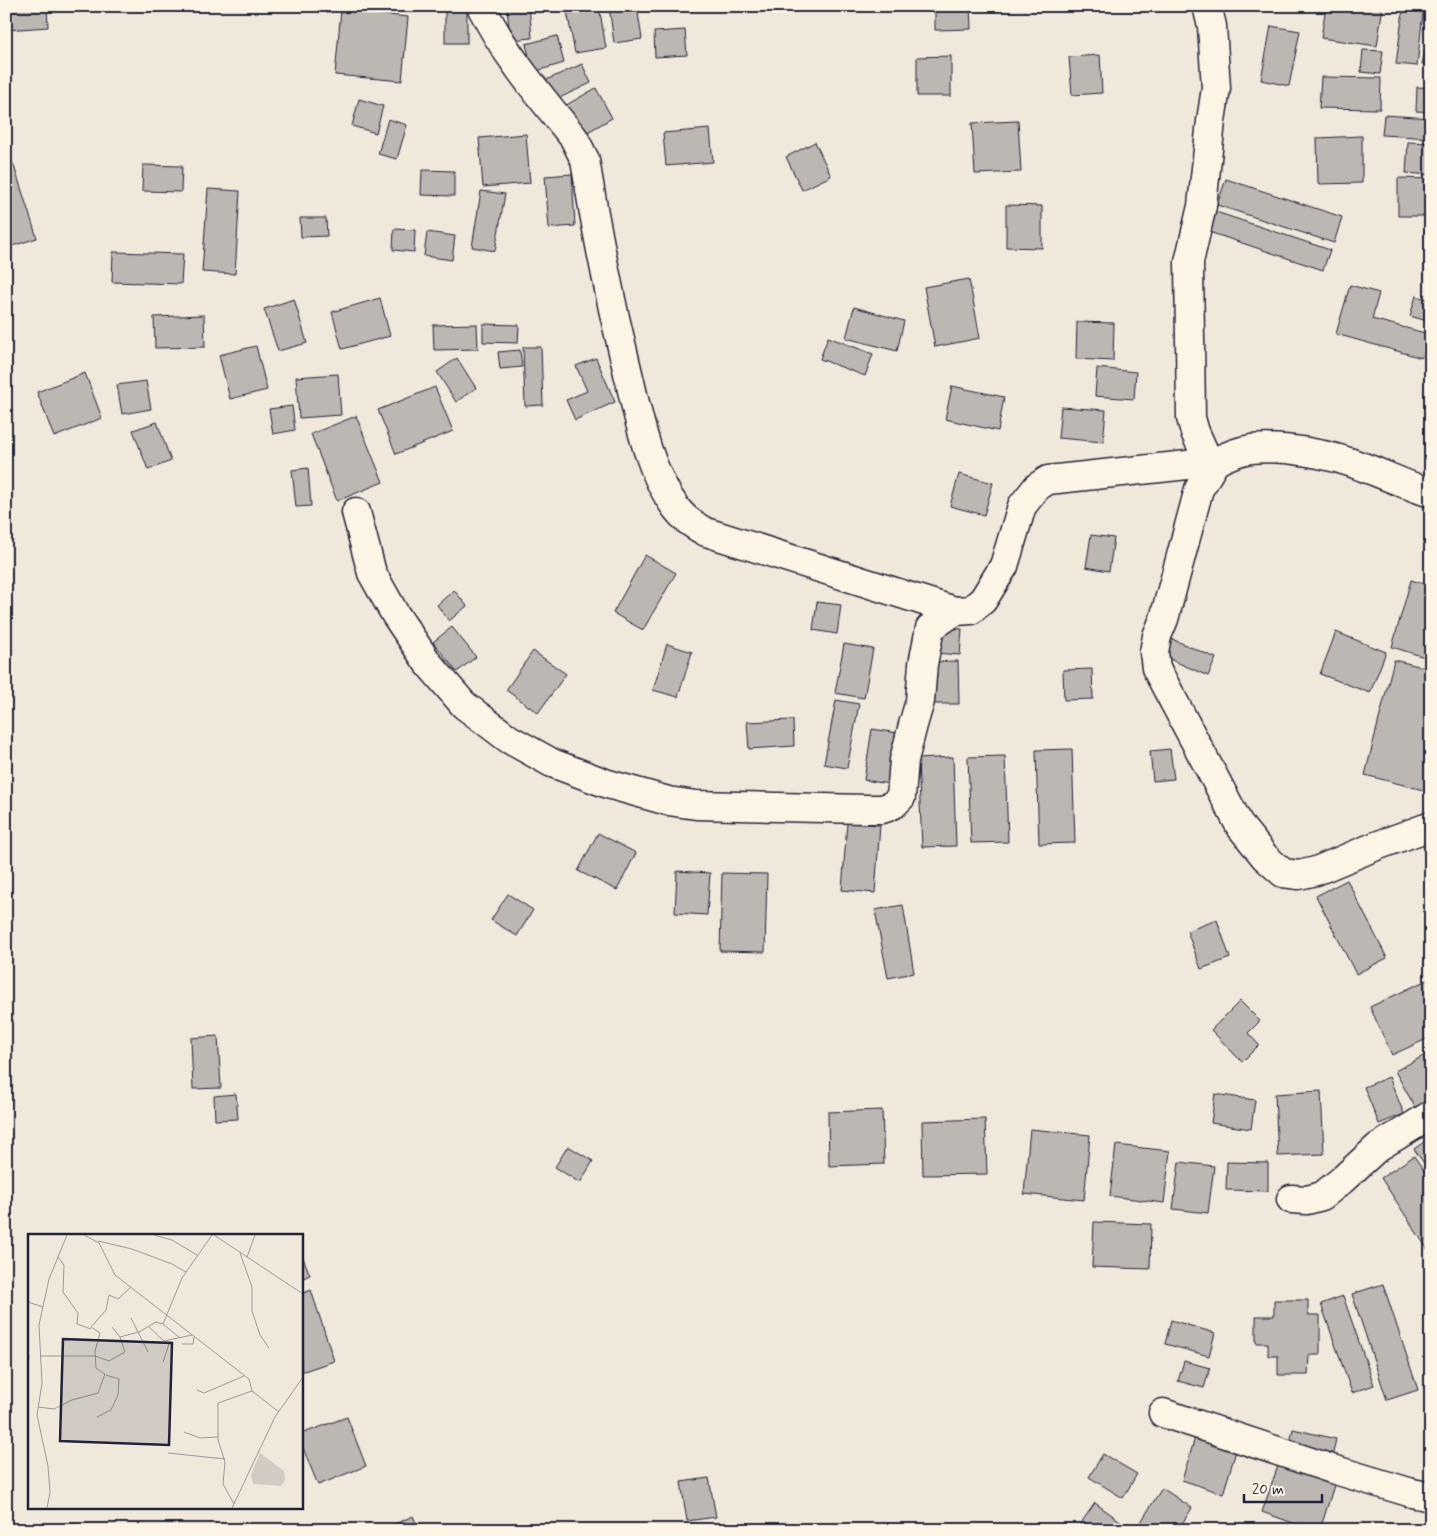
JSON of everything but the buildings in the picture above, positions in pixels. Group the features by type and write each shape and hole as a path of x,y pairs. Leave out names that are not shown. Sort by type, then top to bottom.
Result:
{"street":[{"path":"481,6 489,23 512,59 574,138 582,151 620,338 644,440 676,508 688,522 706,532 955,611 967,611 981,603 1004,566 1022,506 1037,487 1052,479 1212,462 1232,454 1250,450 1287,450 1315,454 1362,466 1431,493"},
{"path":"1207,6 1212,26 1216,88 1202,206 1189,262 1188,284 1191,418 1195,432 1212,462"},
{"path":"1212,462 1198,489 1164,619 1157,636 1154,658 1156,668 1166,688 1240,826 1264,856 1283,873 1299,875 1316,871 1431,826"},
{"path":"356,512 372,572 395,614 428,662 464,705 509,739 552,763 608,784 668,801 696,805 865,809 882,809 894,804 899,800 902,793 904,760 920,701 923,664 930,628 955,611"},
{"path":"1291,1199 1307,1200 1322,1196 1378,1147 1431,1115"},
{"path":"1163,1413 1350,1474 1431,1497"}]}
